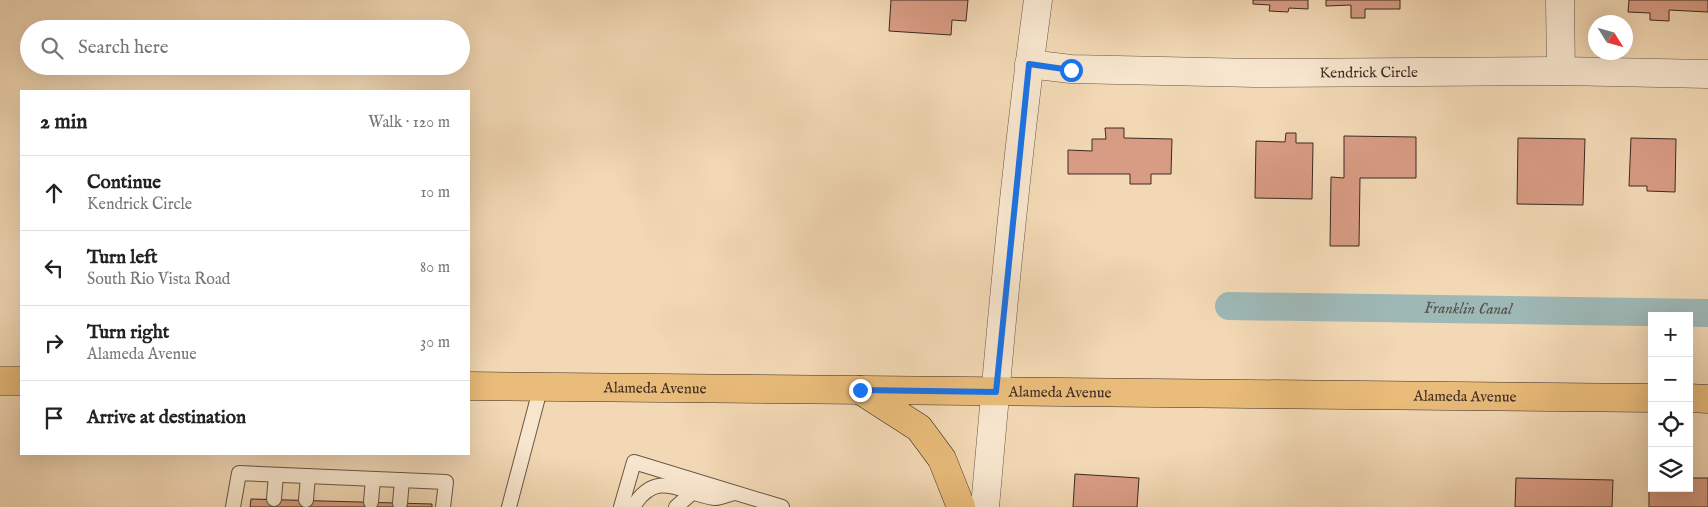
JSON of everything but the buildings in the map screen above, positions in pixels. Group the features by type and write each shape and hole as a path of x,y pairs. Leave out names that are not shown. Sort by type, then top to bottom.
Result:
{"main road":[{"path":"0,381 20,381"},
{"name":"Alameda Avenue","path":"470,386 1648,398"},
{"path":"860,390 919,428 942,459 961,507"},
{"path":"1693,398 1708,398"}],"street":[{"path":"986,507 1001,333 1029,64 1038,0"},
{"path":"1560,0 1561,71"},
{"name":"Kendrick Circle","path":"1029,64 1071,70 1255,73 1561,71 1708,74"}],"lane":[{"path":"509,507 541,386"},
{"path":"621,507 634,462 782,507"},
{"path":"233,507 240,474 446,482 443,507"},
{"path":"274,499 276,475"},
{"path":"306,500 308,476"},
{"path":"371,502 373,479"},
{"path":"400,503 402,480"},
{"path":"633,507 642,493 657,485 675,486 717,498 734,493"},
{"path":"676,507 693,492"}],"waterway":[{"name":"Franklin Canal","path":"1229,306 1708,313"}],"route":[{"path":"860,390 996,392 1029,64 1071,70"}]}
